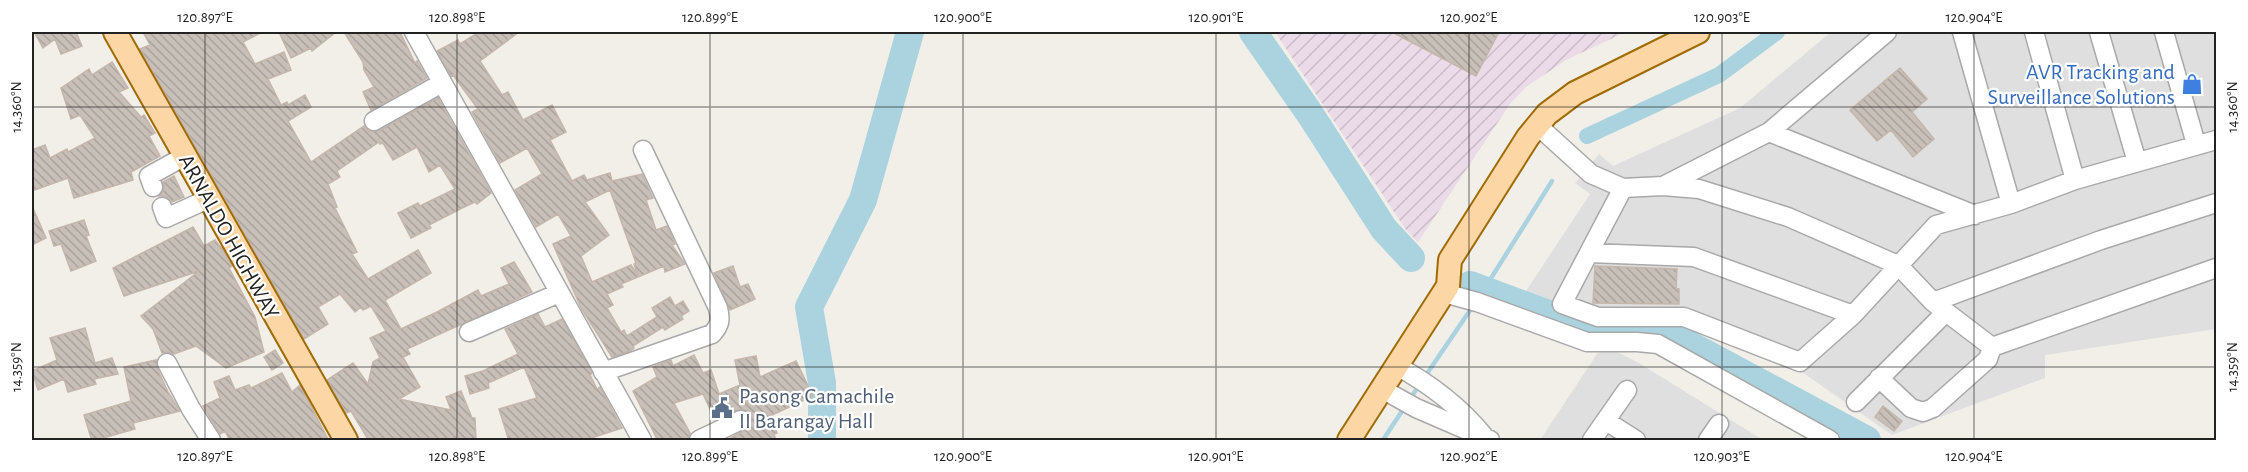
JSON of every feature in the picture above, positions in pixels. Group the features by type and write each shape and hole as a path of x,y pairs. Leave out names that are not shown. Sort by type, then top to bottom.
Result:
{"main road":[{"name":"ARNALDO HIGHWAY","path":"115,32 346,441"},
{"path":"1348,441 1400,398 1414,376 1448,286 1450,260 1537,125 1560,103 1575,93 1698,32"}],"street":[{"path":"414,32 642,441"},
{"path":"1664,186 1769,132 1887,32"},
{"path":"1962,32 2011,204"},
{"path":"2034,32 2075,180"},
{"path":"2099,32 2137,162"},
{"path":"2164,32 2196,144"},
{"path":"374,121 442,83"},
{"path":"1537,125 1591,174 1623,188 1664,186 1699,189 1788,217 1898,265 1940,307 1992,347"},
{"path":"1769,132 1975,215"},
{"path":"1623,188 1562,304 1598,317 1684,317 1800,362 1852,315 1936,225 2011,204 2075,180 2196,144 2217,140"},
{"path":"603,372 712,334 719,326 721,318 643,150"},
{"path":"153,187 148,176 185,156"},
{"path":"162,207 166,218 208,199"},
{"path":"1856,402 1940,307 2101,240 2217,203"},
{"path":"1589,253 1694,256 1852,315"},
{"path":"1992,347 2217,268"},
{"path":"469,332 559,292"},
{"path":"1444,293 1587,342 1658,344 1830,441"},
{"path":"1879,378 1911,408 1923,412 1933,408 1988,359 1992,347"},
{"path":"167,363 211,441"},
{"path":"1414,376 1467,416 1487,439"},
{"path":"1592,441 1627,390"},
{"path":"1400,398 1487,439"},
{"path":"1441,418 1450,402"},
{"path":"699,441 741,420"},
{"path":"1606,421 1636,441"},
{"path":"1708,441 1719,424"}],"shaded area":[{"path":"1275,32 1626,32 1566,60 1526,87 1510,104 1418,242 1406,230"},
{"path":"1831,32 2216,32 2216,329 2045,355 2045,378 1892,435 1802,372 1681,324 1591,324 1522,297 1590,194 1575,183 1599,154 1613,166 1740,108"},
{"path":"1603,345 1639,363 1763,440 1540,440"}],"building":[{"path":"34,32 76,32 82,46 61,54 55,39 43,48"},
{"path":"143,32 262,32 243,42 255,64 284,52 291,70 268,79 281,105 287,102 288,105 305,95 311,107 288,121 311,162 364,126 369,131 379,131 438,98 491,193 477,204 475,202 429,225 431,228 411,238 398,213 418,203 420,206 455,189 440,165 429,172 417,147 393,160 383,143 379,142 337,171 340,177 328,184 337,207 335,208 357,252 352,254 368,279 418,250 431,273 385,300 401,329 478,290 481,296 509,284 501,268 514,262 532,292 407,349 410,354 403,357 420,387 399,399 451,410 446,397 461,391 472,418 475,418 476,441 369,441 351,411 346,413 327,380 353,363 368,384 373,362 380,358 370,338 386,331 371,306 363,310 361,307 355,312 340,294 318,307 328,324 304,339 140,49 150,45"},
{"path":"279,32 336,32 312,51 311,48 291,58"},
{"path":"344,32 400,32 415,63 417,61 427,78 371,110 363,92 374,87 364,70 363,62"},
{"path":"479,32 519,32 480,61 502,95 508,92 523,120 552,105 566,132 550,140 572,181 584,175 587,180 610,173 612,181 642,174 653,198 646,200 656,230 667,226 675,244 672,245 685,264 665,272 664,266 621,284 623,287 607,294 613,305 607,308 621,332 624,330 627,336 657,317 652,308 670,297 675,306 683,301 689,311 681,316 683,319 665,330 663,327 633,346 634,348 630,351 612,357 581,308 553,244 571,236 558,214 536,227 515,190 542,174 527,148 500,163 472,112 478,109 453,75 451,76 437,51 458,40 460,44","holes":["610,190 636,263 634,264 638,275 631,265 592,282 581,256 609,235 585,202"]},
{"path":"1392,32 1499,32 1476,76"},
{"path":"112,62 128,88 119,92 141,117 144,115 155,133 149,136 160,156 131,172 133,180 74,198 68,178 32,191 32,150 45,145 50,158 67,149 68,152 95,138 80,115 71,119 61,88 89,69 92,75"},
{"path":"1900,68 1927,99 1912,112 1934,139 1913,157 1891,130 1877,141 1850,110"},
{"path":"174,176 184,197 172,202 165,196 159,196 164,190 163,182"},
{"path":"32,206 46,238 32,245"},
{"path":"84,220 89,235 86,236 96,261 71,271 61,244 54,246 49,231"},
{"path":"193,227 204,246 215,240 223,250 232,266 229,268 255,317 264,352 226,368 196,346 174,354 162,353 153,329 141,316 199,271 124,296 113,268"},
{"path":"733,266 740,287 748,284 755,299 730,310 714,273"},
{"path":"1595,266 1677,269 1676,289 1679,289 1679,304 1593,303"},
{"path":"538,314 545,327 562,319 592,373 590,375 597,389 600,387 622,428 582,441 509,441 499,409 537,398 524,367 488,383 489,388 470,394 465,376 483,371 518,354 505,329"},
{"path":"85,328 95,363 112,358 118,374 94,379 96,384 68,392 64,379 38,390 32,371 57,360 50,338"},
{"path":"275,350 283,363 272,370 264,357"},
{"path":"694,355 703,373 711,370 719,394 740,385 735,360 756,356 760,377 796,361 813,396 770,416 777,433 774,434 776,441 725,441 750,427 751,416 748,411 741,409 715,420 703,394 674,403 690,433 688,441 658,441 633,391 657,377 653,367 671,360 673,366"},
{"path":"156,360 157,368 168,392 180,411 133,423 135,429 92,441 84,415 131,401 124,367"},
{"path":"282,373 292,392 300,385 329,441 230,441 225,431 220,434 203,406 220,398 214,382 229,376 235,390 249,385 251,388"},
{"path":"1883,406 1902,421 1894,431 1875,417"}],"waterway":[{"path":"822,440 822,383 809,307 863,200 910,32"},
{"path":"1253,32 1310,114 1384,229 1411,258"},
{"path":"1587,136 1719,75 1777,32"},
{"path":"1478,299 1552,181"},
{"path":"1470,285 1586,328 1664,331 1867,440"},
{"path":"1424,378 1473,306"},
{"path":"1409,401 1419,385"},
{"path":"1383,440 1404,408"}],"place":[{"name":"AVR Tracking and Surveillance Solutions","path":"2192,84"},
{"name":"Pasong Camachile II Barangay Hall","path":"722,408"}]}
